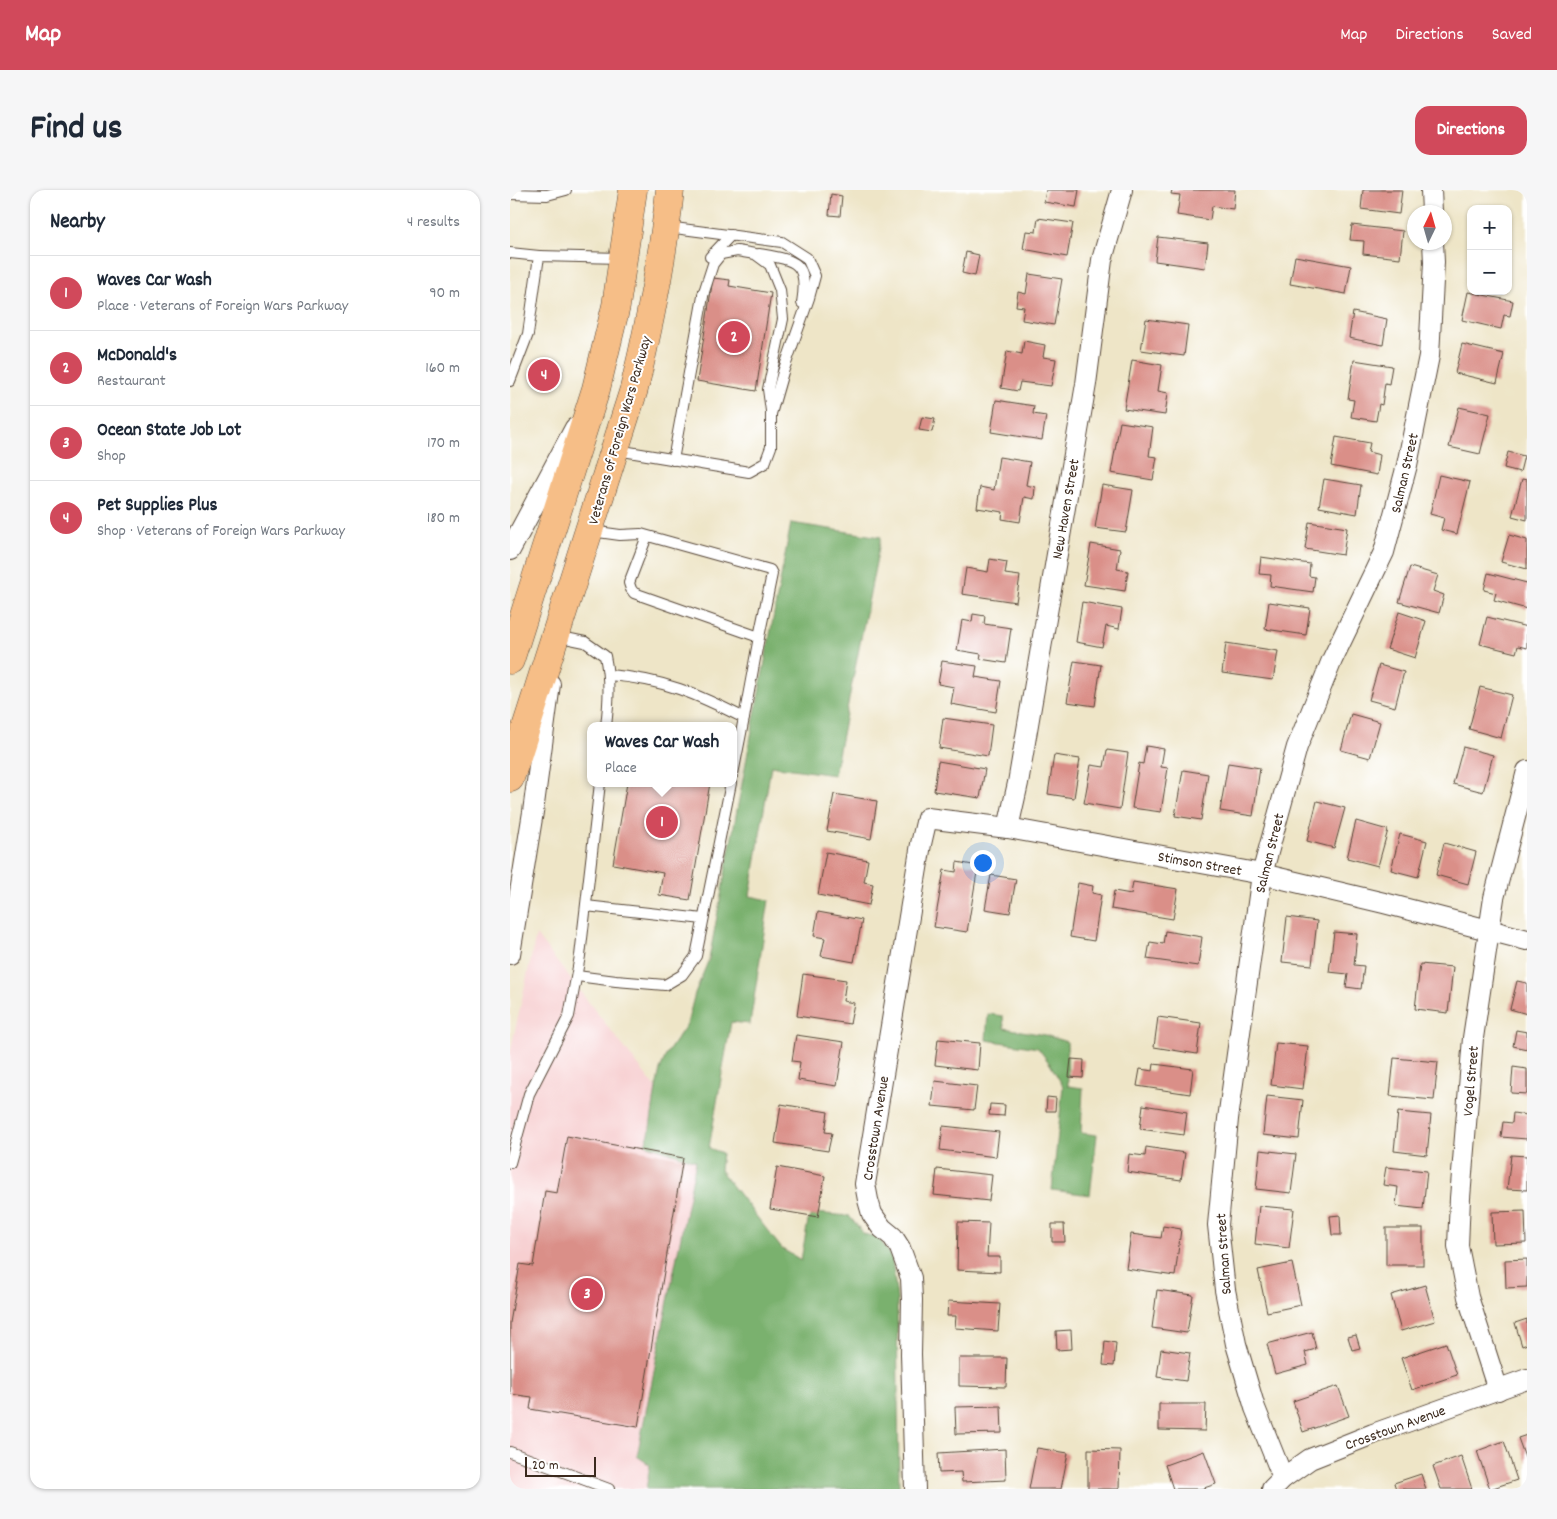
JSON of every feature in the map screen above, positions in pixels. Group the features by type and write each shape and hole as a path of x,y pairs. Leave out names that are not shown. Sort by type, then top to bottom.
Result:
{"highway":[{"path":"510,660 596,389 616,306 634,190"},
{"name":"Veterans of Foreign Wars Parkway","path":"510,778 634,389 662,262 670,190"}],"street":[{"name":"New Haven Street","path":"1008,828 1020,774 1086,384 1102,260 1122,190"},
{"path":"1431,190 1432,205"},
{"name":"Salman Street","path":"1277,1484 1236,1344 1225,1290 1218,1225 1228,1119 1262,874 1297,747 1332,660 1384,552 1407,465 1429,356 1433,250"},
{"path":"510,550 596,389"},
{"name":"Veterans of Foreign Wars Parkway","path":"510,954 533,812 556,636"},
{"name":"Vogel Street","path":"1498,1390 1468,1297 1458,1246 1460,1198 1473,1038 1494,898 1527,771"},
{"name":"Stimson Street","path":"927,818 1008,828 1262,874 1527,940"},
{"name":"Crosstown Avenue","path":"915,1489 911,1362 911,1278 900,1248 893,1237 882,1228 872,1214 865,1184 921,844 927,818"},
{"name":"Crosstown Avenue","path":"1277,1484 1310,1460 1373,1434 1527,1379"}],"lane":[{"path":"510,194 547,195 566,190"},
{"path":"666,227 782,242 807,258 815,276 771,414"},
{"path":"673,460 710,258 731,235"},
{"path":"703,295 713,264 721,254 737,250 784,258 795,263 802,271 804,279 804,292 798,328"},
{"path":"510,252 539,256 624,258"},
{"path":"616,450 749,472 765,463 771,447 771,414 768,389 783,319 780,290 770,265 755,254"},
{"path":"510,381 528,334 539,256"},
{"path":"590,531 620,535 641,534 770,570 772,574 737,754"},
{"path":"647,536 629,583 631,590 759,637"},
{"path":"556,636 585,642 605,656 610,694 606,722"},
{"path":"609,675 650,680 674,687 706,699 744,718"},
{"path":"510,1163 529,1094 568,1016 577,976 600,787"},
{"path":"577,976 616,982 665,984 682,975 696,956 702,919 731,787"},
{"path":"586,906 702,919"},
{"path":"510,1452 609,1489"}],"shaded area":[{"path":"536,935 700,1144 646,1489 510,1489 510,1053"}],"green space":[{"path":"791,523 881,537 834,775 771,766 750,896 769,900 750,1024 731,1022 709,1148 722,1153 720,1170 782,1249 801,1260 808,1221 814,1213 849,1216 864,1234 879,1238 892,1259 897,1299 899,1489 646,1489 650,1465 637,1456 696,1161 645,1144 649,1134 660,1069 667,1053 687,1024 695,993 709,959"},
{"path":"988,1014 1003,1016 1004,1028 1045,1035 1067,1042 1068,1086 1083,1088 1081,1133 1097,1135 1090,1195 1052,1190 1063,1086 1038,1048 986,1040"}],"building":[{"path":"1046,190 1079,190 1076,207 1044,202"},
{"path":"1172,190 1235,190 1233,209 1212,206 1210,220 1177,215 1180,195 1171,194"},
{"path":"1363,190 1402,190 1399,214 1361,209"},
{"path":"831,194 842,196 840,216 829,215"},
{"path":"1038,218 1073,223 1067,257 1023,249 1026,231 1036,232"},
{"path":"1352,225 1403,231 1400,258 1363,254 1364,241 1350,240"},
{"path":"1158,237 1208,243 1205,268 1155,261"},
{"path":"966,252 979,255 975,276 962,273"},
{"path":"1295,256 1351,266 1346,294 1290,284"},
{"path":"1029,274 1062,279 1054,325 1022,320 1024,307 1016,306 1018,292 1026,294"},
{"path":"713,278 730,280 729,286 771,293 756,391 697,381"},
{"path":"1467,295 1483,295 1513,301 1510,316 1504,315 1501,329 1462,320"},
{"path":"1353,312 1387,319 1383,345 1349,338"},
{"path":"1146,319 1188,325 1184,356 1141,350"},
{"path":"1024,341 1045,345 1043,357 1056,359 1051,386 1020,382 1018,391 1001,388 1007,351 1022,354"},
{"path":"1462,344 1504,354 1497,383 1455,373"},
{"path":"1132,360 1162,365 1158,391 1168,393 1165,415 1124,409"},
{"path":"1354,360 1392,366 1389,384 1385,383 1382,405 1379,404 1376,421 1351,417 1354,400 1348,399"},
{"path":"536,365 557,372 552,385 531,378"},
{"path":"996,400 1034,406 1033,414 1046,416 1042,440 991,432"},
{"path":"1459,407 1490,414 1480,454 1449,447"},
{"path":"922,417 935,419 932,432 919,430"},
{"path":"1120,422 1153,427 1149,456 1157,457 1153,480 1111,473"},
{"path":"1336,437 1370,443 1368,452 1380,455 1377,475 1331,466"},
{"path":"1508,452 1524,456 1520,472 1504,468"},
{"path":"999,457 1030,462 1026,485 1035,487 1034,499 1024,497 1020,522 1002,519 1003,512 977,508 980,487 994,490"},
{"path":"1439,475 1470,482 1457,534 1441,530 1444,518 1430,514"},
{"path":"1324,479 1361,485 1357,514 1319,507"},
{"path":"1522,479 1527,480 1527,520 1512,516"},
{"path":"1102,485 1133,490 1126,532 1095,528"},
{"path":"1309,522 1347,528 1343,555 1305,549"},
{"path":"1509,535 1527,540 1527,569 1501,562"},
{"path":"1091,544 1120,549 1117,569 1128,571 1125,591 1084,585"},
{"path":"1261,557 1310,564 1309,576 1315,577 1313,592 1270,586 1271,575 1259,574"},
{"path":"990,559 1007,562 1005,574 1020,576 1016,602 962,594 966,568 988,572"},
{"path":"1410,567 1438,575 1433,591 1444,595 1439,613 1399,602"},
{"path":"1488,573 1527,583 1527,609 1494,600 1496,593 1484,590"},
{"path":"1082,602 1122,609 1119,629 1106,626 1102,647 1076,642"},
{"path":"1269,602 1310,608 1306,635 1265,629"},
{"path":"1399,612 1426,621 1415,658 1387,649"},
{"path":"973,614 985,616 984,624 1011,628 1006,663 980,659 981,654 957,650 962,620 972,622"},
{"path":"1487,617 1527,627 1527,648 1518,646 1516,653 1480,644"},
{"path":"1226,643 1278,651 1273,680 1222,673"},
{"path":"942,661 977,666 975,677 1001,681 996,712 951,704 954,687 938,684"},
{"path":"1074,661 1101,665 1095,706 1067,702"},
{"path":"1379,665 1404,672 1395,707 1369,700"},
{"path":"1480,687 1512,695 1501,738 1469,729"},
{"path":"1351,714 1380,722 1370,758 1341,750"},
{"path":"943,718 992,725 988,756 939,748"},
{"path":"1146,746 1164,749 1161,767 1168,768 1161,812 1132,808 1139,763 1143,764"},
{"path":"1463,747 1493,755 1483,792 1453,784"},
{"path":"1107,750 1128,753 1120,809 1084,803 1091,765 1104,767"},
{"path":"1054,755 1080,759 1074,798 1048,794"},
{"path":"938,761 985,769 980,798 934,791"},
{"path":"1228,763 1260,768 1253,816 1220,811"},
{"path":"1183,770 1208,774 1201,820 1175,816"},
{"path":"626,787 709,787 690,900 659,895 663,873 613,864"},
{"path":"834,794 877,801 871,839 827,831"},
{"path":"1317,801 1345,808 1334,848 1307,841"},
{"path":"1356,821 1388,830 1378,866 1347,858"},
{"path":"1400,834 1427,841 1418,877 1391,870"},
{"path":"1444,843 1476,852 1468,884 1436,875"},
{"path":"826,852 868,860 864,882 873,884 869,905 818,895"},
{"path":"957,862 978,866 967,932 934,927 944,870 956,872"},
{"path":"991,875 1016,879 1010,913 985,909"},
{"path":"1133,882 1178,889 1173,919 1111,909 1114,891 1131,894"},
{"path":"1078,883 1093,886 1092,893 1101,895 1094,941 1070,937"},
{"path":"818,912 862,920 854,962 821,956 825,938 814,936"},
{"path":"1287,917 1317,921 1312,965 1282,962"},
{"path":"1165,931 1202,937 1198,966 1147,959 1150,942 1163,944"},
{"path":"1334,932 1357,934 1354,965 1364,966 1361,989 1346,987 1348,974 1329,972"},
{"path":"1420,964 1453,967 1448,1013 1415,1009"},
{"path":"803,974 846,980 843,1001 854,1003 850,1024 797,1016"},
{"path":"1517,981 1527,983 1527,1014 1510,1009"},
{"path":"1158,1017 1201,1023 1197,1054 1154,1047"},
{"path":"1516,1030 1527,1032 1527,1049 1513,1046"},
{"path":"796,1035 844,1042 837,1086 798,1080 800,1062 792,1061"},
{"path":"938,1039 980,1043 978,1070 935,1065"},
{"path":"1276,1043 1308,1046 1303,1089 1271,1085"},
{"path":"1394,1058 1438,1062 1434,1100 1390,1096"},
{"path":"1071,1059 1084,1060 1083,1078 1069,1077"},
{"path":"1154,1064 1193,1069 1190,1094 1137,1086 1140,1069 1153,1071"},
{"path":"1513,1067 1527,1069 1527,1094 1511,1093"},
{"path":"935,1081 977,1086 974,1110 932,1106"},
{"path":"1267,1096 1303,1100 1299,1139 1263,1135"},
{"path":"1047,1097 1056,1098 1055,1111 1046,1111"},
{"path":"781,1104 828,1112 825,1132 832,1133 828,1151 775,1143"},
{"path":"990,1104 1005,1105 1004,1116 989,1115"},
{"path":"1143,1105 1187,1112 1184,1135 1140,1129"},
{"path":"1398,1112 1431,1115 1427,1155 1394,1151"},
{"path":"1513,1113 1527,1115 1527,1139 1501,1137 1503,1122 1512,1123"},
{"path":"943,1126 999,1132 996,1157 940,1150"},
{"path":"567,1136 683,1158 638,1427 530,1409 532,1397 510,1394 510,1323 520,1264 533,1266 545,1191 557,1193"},
{"path":"1146,1147 1185,1153 1181,1180 1127,1172 1129,1154 1145,1156"},
{"path":"1260,1150 1296,1154 1291,1193 1256,1189"},
{"path":"1511,1155 1527,1156 1527,1190 1507,1189"},
{"path":"777,1167 825,1176 818,1217 770,1209"},
{"path":"1386,1167 1427,1171 1423,1209 1396,1206 1398,1187 1383,1185"},
{"path":"937,1169 992,1175 989,1201 934,1195"},
{"path":"1259,1206 1294,1209 1289,1248 1255,1244"},
{"path":"1525,1211 1526,1243 1493,1244 1492,1212"},
{"path":"1340,1215 1341,1235 1332,1235 1330,1216"},
{"path":"958,1222 989,1223 987,1257 1000,1257 1000,1272 957,1270"},
{"path":"1052,1224 1064,1224 1065,1242 1052,1242"},
{"path":"1163,1226 1181,1229 1175,1276 1126,1269 1131,1234 1161,1238"},
{"path":"1386,1228 1423,1228 1423,1265 1386,1265"},
{"path":"1527,1259 1527,1287 1506,1288 1505,1260"},
{"path":"1292,1263 1301,1305 1267,1312 1258,1270"},
{"path":"1425,1285 1435,1321 1401,1331 1391,1295"},
{"path":"1157,1290 1193,1295 1187,1333 1152,1328"},
{"path":"948,1301 1000,1304 998,1331 955,1328 956,1316 947,1316"},
{"path":"1527,1319 1527,1344 1522,1346 1515,1323"},
{"path":"1071,1330 1072,1349 1057,1350 1056,1331"},
{"path":"1312,1332 1316,1349 1305,1352 1308,1365 1275,1374 1267,1344"},
{"path":"1356,1335 1360,1348 1352,1350 1348,1337"},
{"path":"1105,1341 1116,1343 1114,1366 1103,1365"},
{"path":"1446,1343 1457,1375 1412,1390 1401,1358"},
{"path":"1161,1349 1190,1353 1186,1381 1157,1377"},
{"path":"959,1358 1007,1358 1006,1387 959,1386"},
{"path":"1338,1386 1349,1416 1303,1432 1293,1401"},
{"path":"1159,1404 1206,1404 1205,1431 1159,1430"},
{"path":"1001,1406 1002,1433 956,1434 955,1407"},
{"path":"1527,1435 1527,1463 1518,1438"},
{"path":"1504,1441 1517,1480 1490,1489 1477,1451"},
{"path":"1037,1448 1068,1453 1061,1489 1029,1489"},
{"path":"1005,1449 1006,1480 962,1482 961,1472 939,1473 938,1453"},
{"path":"1088,1449 1120,1450 1119,1489 1088,1489"},
{"path":"1204,1451 1216,1484 1201,1489 1173,1489 1165,1465"},
{"path":"1461,1456 1472,1489 1441,1489 1433,1466"},
{"path":"1421,1474 1426,1489 1396,1489 1394,1483"}],"place":[{"name":"McDonald's","path":"734,337"},
{"name":"Pet Supplies Plus","path":"544,375"},
{"name":"Waves Car Wash","path":"662,822"},
{"name":"Ocean State Job Lot","path":"587,1294"}]}
